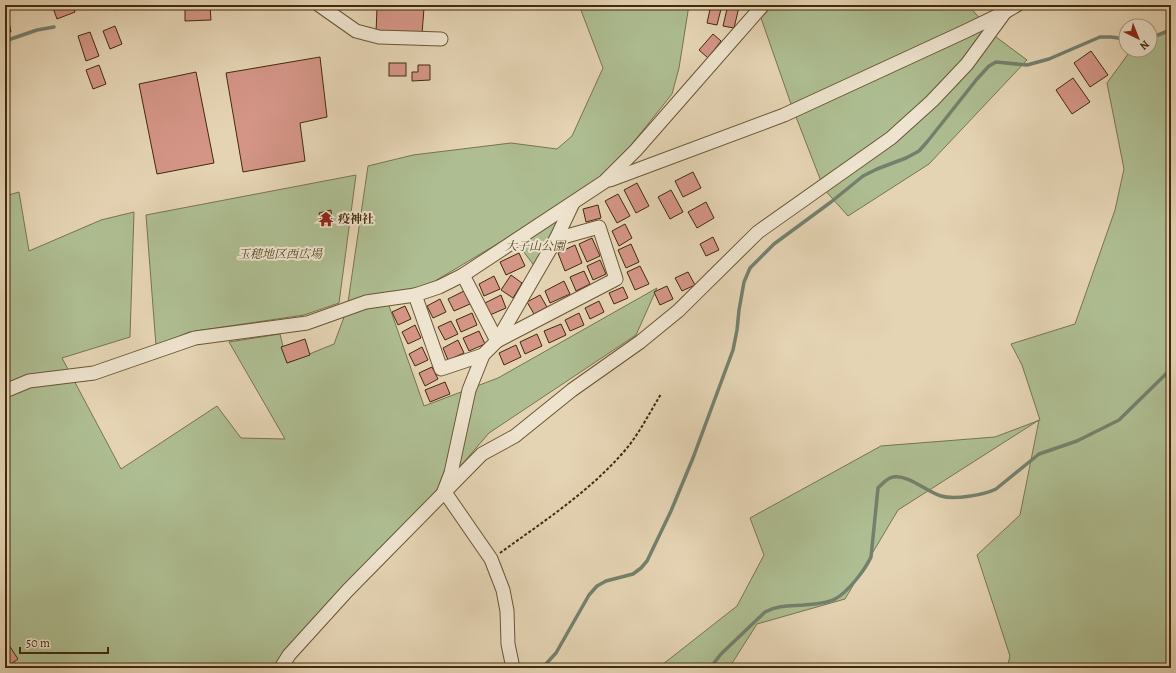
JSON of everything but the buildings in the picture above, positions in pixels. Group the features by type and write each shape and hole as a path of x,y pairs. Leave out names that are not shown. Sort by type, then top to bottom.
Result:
{"street":[{"path":"319,5 356,31 379,37 441,39"},
{"path":"5,391 29,381 94,373 195,338 307,323 366,302 415,295 439,287 463,275 604,182 636,150 763,5"},
{"path":"604,182 784,115 1005,12 1017,5"},
{"path":"281,668 289,655 348,590 482,454 515,436 572,390 645,338 678,311 758,232 891,138 932,101 967,64 1005,12"},
{"path":"444,491 451,473 469,390 483,355 497,341 556,239 573,203"},
{"path":"497,341 616,279 599,226 556,239"},
{"path":"463,275 497,341"},
{"path":"415,295 441,369 483,355"},
{"path":"444,491 491,559 503,590 507,611 508,644 513,668"}],"path":[{"path":"491,559 558,511 581,493 608,468 627,448 661,394"}],"green space":[{"path":"579,5 689,5 679,68 672,94 632,144 588,190 435,281 387,300 424,406 498,378 657,288 636,335 489,433 413,521 352,576 286,650 273,668 5,668 5,196 19,192 29,251 101,220 134,212 130,337 62,358 121,469 217,406 241,438 285,439 229,342 280,334 287,363 334,344 347,309 368,166 413,155 511,143 557,149 572,136 603,68"},
{"path":"773,5 968,5 996,37 1027,60 929,164 848,216 824,189 791,104 761,18"},
{"path":"1171,28 1171,668 1007,668 1010,656 977,555 1020,515 1040,420 1022,365 1011,344 1075,324 1115,210 1124,169 1107,83 1125,58 1158,58 1158,34"},
{"name":"玉穂地区西広場","path":"356,175 339,303 304,315 189,332 156,346 146,215"},
{"name":"大子山公園","path":"567,209 536,268 517,243"},
{"path":"1038,421 898,510 845,599 757,624 729,668 658,668 737,606 764,555 750,518 881,446 995,437"}],"waterway":[{"path":"5,41 37,30 54,27"},
{"path":"1158,35 1171,30"},
{"path":"539,668 544,666 556,653 589,595 597,586 606,581 633,574 647,561 671,511 693,458 733,350 744,282 750,268 774,244 831,202 863,176 919,151 989,66 996,62 1027,65 1049,59 1100,37 1118,38"},
{"path":"710,668 721,654 765,612 779,607 828,602 840,596 851,586 871,557 878,488 887,480 893,477 905,478 936,494 947,497 969,496 991,491 996,489 1039,454 1077,441 1119,420 1171,369"}],"place":[{"name":"疫神社","path":"326,219"}]}
